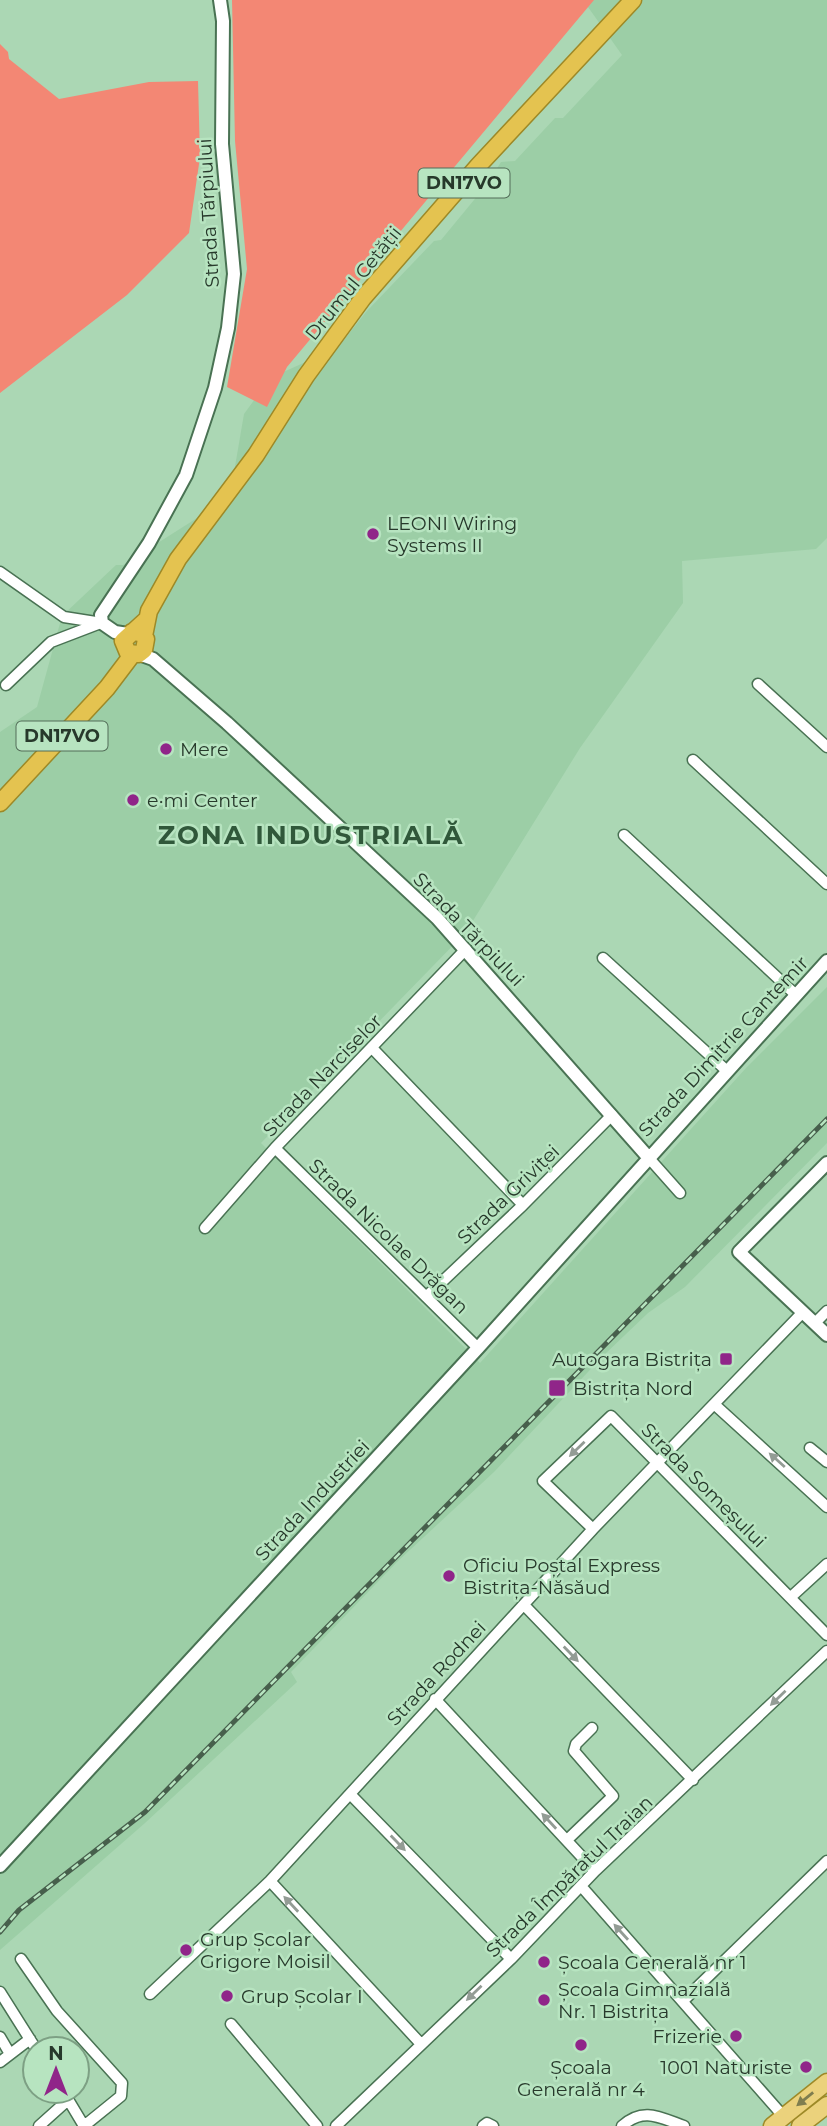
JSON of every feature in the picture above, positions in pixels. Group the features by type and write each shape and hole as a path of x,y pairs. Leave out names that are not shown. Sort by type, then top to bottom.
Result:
{"highway":[{"name":"Drumul Cetății","path":"0,803 107,688 128,641 178,559 256,455 306,376 363,298 478,166 633,0"}],"main road":[{"path":"778,2121 827,2082"},
{"path":"800,2126 827,2105"}],"street":[{"name":"Strada Tărpiului","path":"220,0 223,20 222,144 234,274 228,328 215,388 186,475 128,578 104,608 128,641 228,723 437,918 648,1157"},
{"path":"0,572 64,617 128,641"},
{"path":"6,685 51,642 128,641"},
{"path":"758,684 827,747"},
{"path":"692,760 827,884"},
{"path":"624,835 796,995"},
{"name":"Strada Narciselor","path":"205,1228 275,1148 373,1049 466,949"},
{"path":"603,958 727,1071"},
{"name":"Strada Dimitrie Cantemir","path":"648,1157 827,961"},
{"path":"373,1049 523,1205"},
{"name":"Strada Griviței","path":"427,1296 612,1115"},
{"name":"Strada Nicolae Drăgan","path":"275,1148 478,1348"},
{"path":"648,1157 680,1193"},
{"name":"Strada Industriei","path":"0,1866 478,1348 648,1157"},
{"path":"827,1163 739,1252 827,1335"},
{"path":"815,1323 827,1311"},
{"name":"Strada Rodnei","path":"150,1994 270,1881 593,1529 803,1312"},
{"path":"714,1404 826,1505"},
{"name":"Strada Someșului","path":"593,1529 544,1481 611,1416 792,1596 827,1635"},
{"path":"810,1448 827,1462"},
{"path":"792,1596 827,1564"},
{"path":"524,1605 693,1780"},
{"name":"Strada Împăratul Traian","path":"336,2126 511,1959 595,1871 827,1651"},
{"path":"435,1699 595,1871"},
{"path":"567,1840 613,1796 574,1751 576,1744 592,1728"},
{"path":"351,1794 511,1959"},
{"path":"683,2001 827,1861"},
{"path":"270,1881 421,2044"},
{"path":"581,1886 683,2001 778,2121"},
{"path":"21,1959 57,2011 122,2083 121,2096 84,2126 71,2105"},
{"path":"0,1991 28,2035"},
{"path":"231,2024 317,2126"},
{"path":"0,2037 10,2054"},
{"path":"0,2062 21,2046"},
{"path":"39,2126 57,2105"},
{"path":"622,2126 635,2116 649,2113 684,2126"},
{"path":"484,2126 487,2123 493,2126"}],"shaded area":[{"path":"232,0 594,0 287,367 267,407 227,387 247,269 235,141"},
{"path":"583,0 827,0 827,538 816,549 682,561 683,603 580,748 466,932 261,1143 480,1363 746,1068 827,987 827,1143 685,1287 648,1313 603,1356 494,1472 397,1562 291,1672 297,1682 145,1823 0,1950 0,732 37,707 62,616 116,565 123,565 205,513 232,484 244,414 270,378 319,356 332,355 366,312 434,241 441,240 488,183 501,162 515,161 555,118 563,118 622,55"},
{"path":"0,44 8,52 9,59 59,99 149,82 198,81 200,157 189,233 127,295 0,393"}],"railway":[{"path":"0,1932 19,1910 145,1812 827,1119"}],"place":[{"name":"LEONI Wiring Systems II","path":"373,534"},
{"name":"Mere","path":"166,749"},
{"name":"e·mi Center","path":"133,800"},
{"name":"Autogara Bistrița","path":"726,1359"},
{"name":"Bistrița Nord","path":"557,1388"},
{"name":"Oficiu Poștal Express Bistrița-Năsăud","path":"449,1576"},
{"name":"Grup Școlar Grigore Moisil","path":"186,1950"},
{"name":"Școala Generală nr 1","path":"544,1962"},
{"name":"Grup Școlar I","path":"227,1996"},
{"name":"Școala Gimnazială Nr. 1 Bistrița","path":"544,2000"},
{"name":"Frizerie","path":"736,2036"},
{"name":"Școala Generală nr 4","path":"581,2045"},
{"name":"1001 Naturiste","path":"806,2067"}],"district":[{"name":"ZONA INDUSTRIALĂ","path":"311,835"}]}
